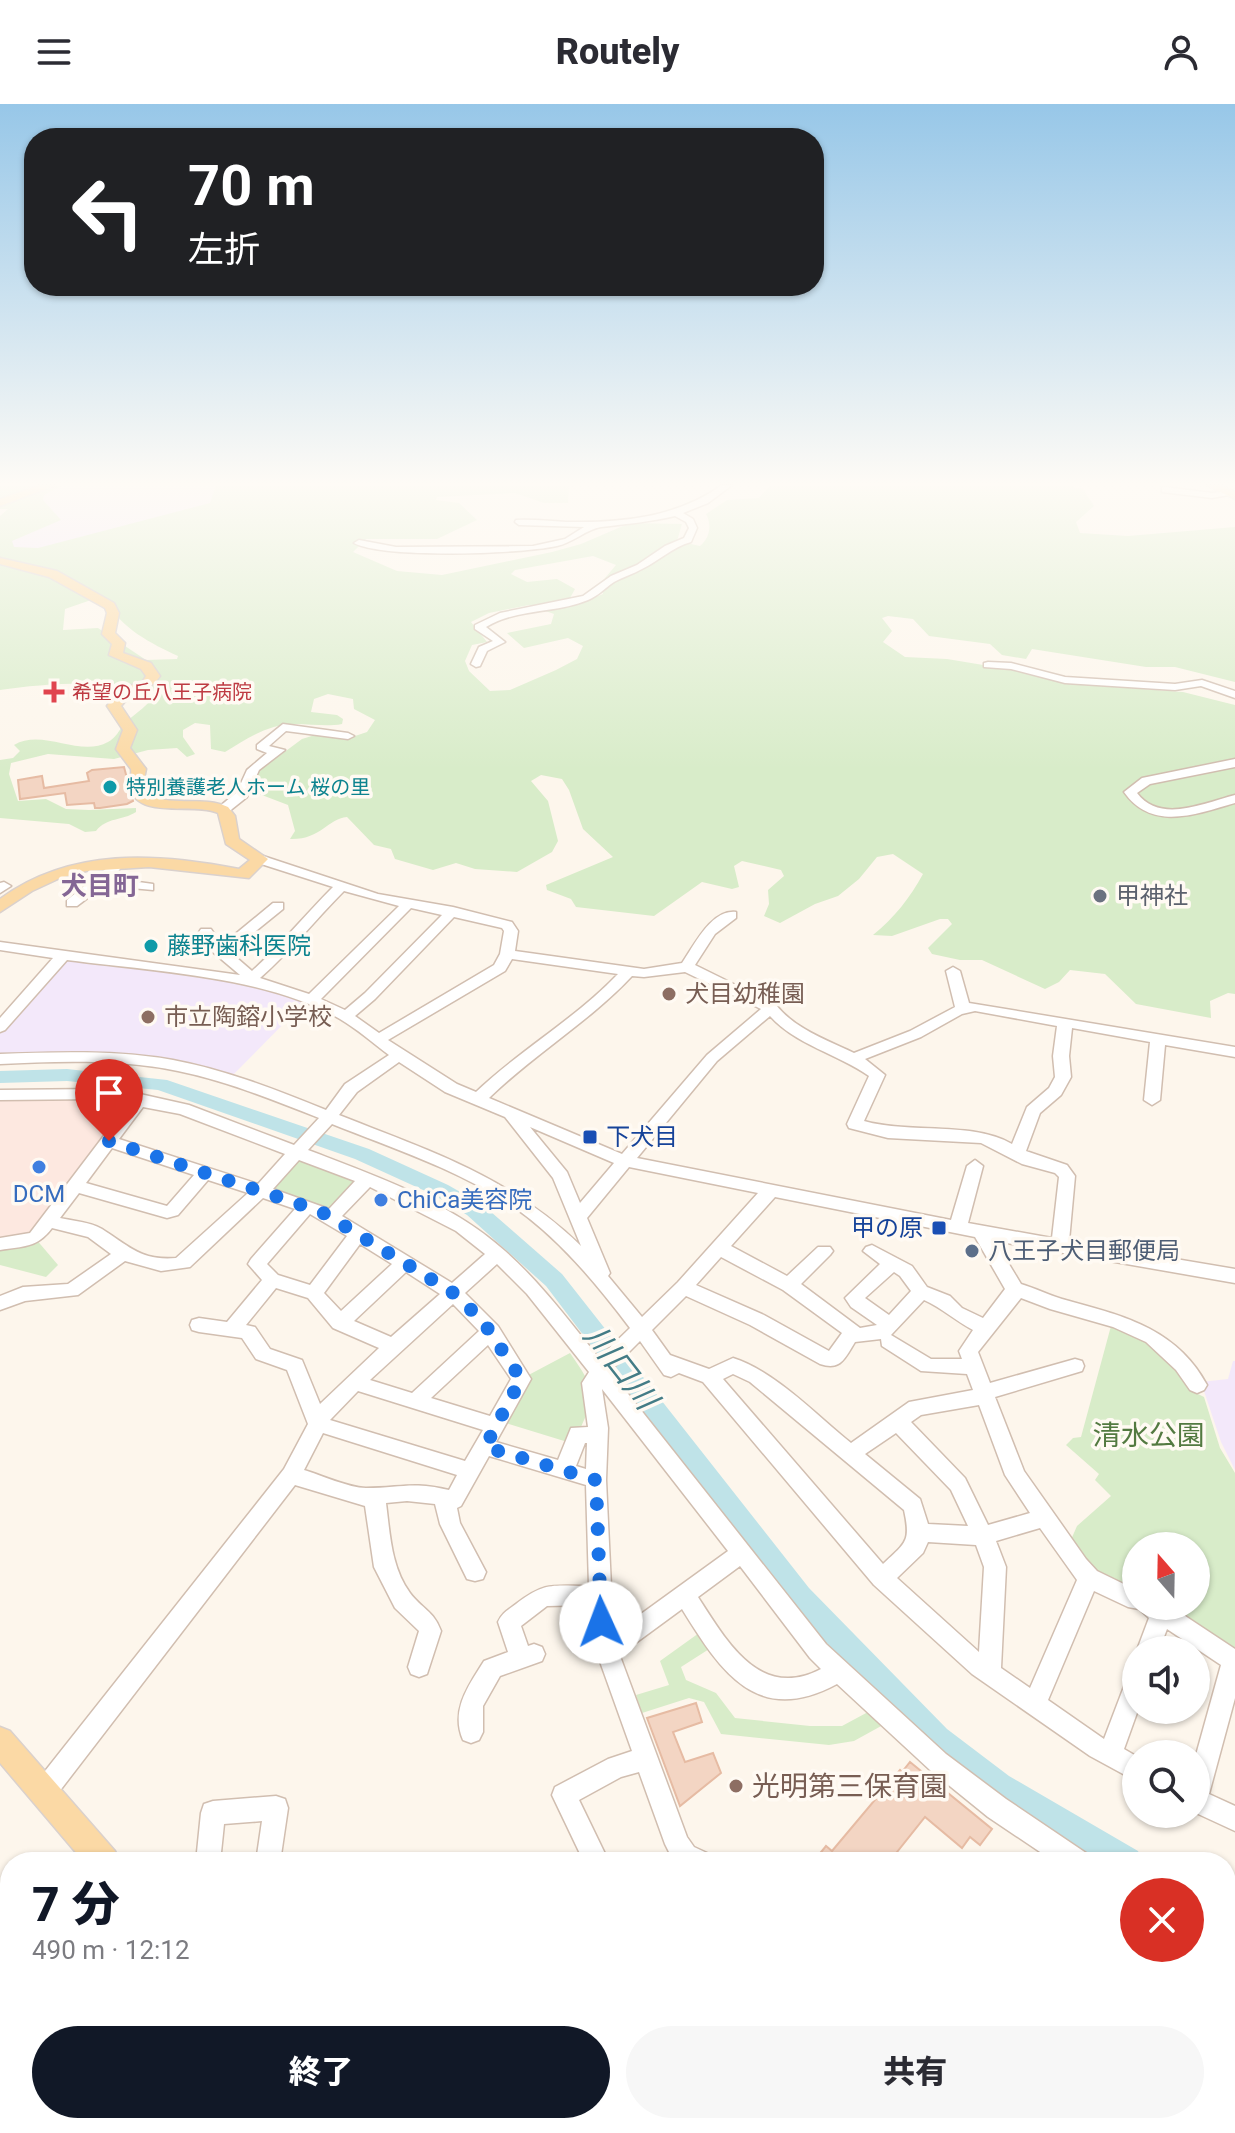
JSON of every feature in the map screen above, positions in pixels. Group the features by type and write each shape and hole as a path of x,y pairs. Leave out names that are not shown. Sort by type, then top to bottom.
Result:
{"main road":[{"path":"0,907 6,887 74,868 114,869 189,863 243,875 260,859 232,841 227,814 223,810 199,804 149,802 139,795 136,784 140,778 139,768 123,749 130,730 114,706 124,693 151,682 150,672 143,664 116,655 119,643 108,634 113,613 110,606 63,580"},
{"path":"0,1741 95,1852"}],"street":[{"path":"476,664 483,649 500,642 479,627 489,619 508,613 565,606 589,597 612,580"},
{"path":"988,665 1011,666 1065,680 1175,687 1202,683 1235,695"},
{"path":"223,810 243,794 245,778 254,767 281,749 261,747 283,727 348,736"},
{"path":"1235,763 1146,781 1130,792 1143,806 1172,813 1235,799"},
{"path":"260,859 375,897 453,911 507,925 511,931 503,961"},
{"path":"72,903 114,869 120,883 148,887"},
{"path":"250,980 287,947 307,920 342,886"},
{"path":"312,1000 409,903"},
{"path":"221,953 272,908"},
{"path":"346,1016 370,996 453,911"},
{"path":"687,967 710,931 731,915"},
{"path":"206,932 221,953 250,980"},
{"path":"0,946 250,980 312,1000 346,1016 432,1077 477,1100 625,1161 981,1232 1235,1276"},
{"path":"0,1027 63,955"},
{"path":"378,1040 503,961 527,957 644,973 687,967 771,1008 803,1035 855,1059 877,1075 855,1124 888,1133 982,1138 1028,1160 1061,1169 1067,1176 1060,1246"},
{"path":"477,1100 502,1074 609,994 628,971"},
{"path":"953,971 963,1009"},
{"path":"578,1217 712,1058 771,1008"},
{"path":"855,1059 868,1049 908,1038 963,1009 995,1008 1065,1025 1235,1052"},
{"path":"1017,1153 1033,1111 1055,1091 1063,1077 1061,1056 1065,1025"},
{"path":"1152,1100 1158,1039"},
{"path":"48,1221 94,1232 123,1254 163,1265 173,1266 184,1262 262,1190 328,1119 351,1088 399,1055"},
{"path":"0,1059 74,1056 160,1063 248,1085 328,1119 429,1156 496,1188 555,1232 606,1285 668,1365 710,1377 882,1578 989,1673 1122,1761"},
{"path":"0,1095 100,1094 183,1109 300,1148 442,1214 497,1254 533,1289 602,1368 800,1631 898,1727 967,1785 1063,1852"},
{"path":"0,1244 35,1238 140,1099"},
{"path":"512,1115 561,1176 606,1285"},
{"path":"109,1141 262,1190 331,1217 452,1292 491,1331 521,1379 454,1500 407,1492 364,1497 291,1475"},
{"path":"958,1227 975,1166"},
{"path":"76,1186 167,1212 172,1211 206,1172"},
{"path":"331,1217 367,1179"},
{"path":"682,1852 604,1642 596,1480 598,1436 592,1383 602,1368 684,1287 770,1191"},
{"path":"307,1206 257,1264 272,1280 314,1293 340,1323 393,1346"},
{"path":"981,1232 1015,1290"},
{"path":"314,1293 358,1233"},
{"path":"684,1287 757,1320 833,1360 853,1331 789,1285 719,1248"},
{"path":"789,1285 824,1251"},
{"path":"872,1251 906,1271 921,1292 944,1301 956,1313 985,1328"},
{"path":"0,1303 23,1294 72,1290 123,1254"},
{"path":"43,1793 291,1475 324,1412 497,1254"},
{"path":"340,1323 405,1262"},
{"path":"892,1263 854,1298 928,1366 975,1367"},
{"path":"233,1328 272,1280"},
{"path":"1015,1290 968,1351 1015,1475 1078,1566 1089,1578 1122,1593"},
{"path":"1015,1290 1032,1292 1051,1302 1112,1317 1159,1339 1180,1359 1197,1385"},
{"path":"890,1333 921,1292"},
{"path":"199,1325 248,1332 263,1354 295,1365 318,1424"},
{"path":"416,1401 491,1331"},
{"path":"850,1336 890,1333"},
{"path":"710,1377 733,1365 757,1377 913,1505 919,1532 916,1547 882,1578"},
{"path":"850,1454 916,1408 985,1394 1035,1375 1045,1377 1075,1366"},
{"path":"356,1383 496,1426"},
{"path":"897,1421 958,1484 995,1567 989,1673"},
{"path":"318,1424 471,1471"},
{"path":"564,1471 578,1434 598,1436"},
{"path":"485,1447 596,1480"},
{"path":"374,1495 385,1567 403,1601 427,1623 430,1631 419,1667"},
{"path":"444,1497 450,1524 475,1572"},
{"path":"919,1532 983,1536 1046,1517"},
{"path":"604,1642 629,1635 740,1554"},
{"path":"1034,1705 1089,1578"},
{"path":"471,1732 471,1704 492,1668 528,1656 509,1622 543,1596 600,1595"},
{"path":"685,1595 729,1662 755,1684 772,1689 811,1687 839,1671"},
{"path":"1172,1620 1234,1661 1210,1748"},
{"path":"1110,1755 1122,1722"},
{"path":"592,1852 564,1795 616,1767 646,1758"},
{"path":"1210,1806 1235,1819"},
{"path":"209,1852 213,1813 276,1808 269,1852"}],"shaded area":[{"name":"市立陶鎔小学校","path":"60,958 259,986 305,1002 228,1080 160,1063 0,1059 0,1027"},
{"path":"77,1098 136,1104 35,1238 0,1244 0,1100"},
{"path":"1233,1361 1235,1470 1221,1442 1201,1382 1228,1379"}],"green space":[{"path":"0,580 558,580 575,589 570,598 583,602 603,594 600,584 604,580 1235,580 1235,682 1175,667 1146,667 1032,649 1026,659 1002,655 990,644 929,636 913,619 882,618 892,631 883,642 905,657 947,659 1019,671 1062,683 1183,692 1235,705 1235,994 1228,993 1210,1001 1211,1018 1136,1004 1105,974 1070,970 1059,982 1045,989 982,960 960,960 932,954 928,948 952,924 948,919 892,936 873,935 901,907 923,874 893,854 877,857 859,879 838,896 815,904 780,923 764,916 769,904 768,890 784,876 781,870 742,861 734,866 739,887 732,889 702,882 654,916 576,907 571,899 547,890 546,885 613,857 583,829 562,779 541,775 531,781 548,801 558,841 552,852 517,872 475,869 456,863 433,870 395,859 391,849 374,845 347,817 309,836 290,839 295,831 288,805 249,790 259,771 302,739 318,734 349,738 367,732 375,720 354,709 353,699 328,694 314,699 311,712 337,715 343,719 342,724 276,726 225,752 211,749 210,725 195,723 183,730 183,737 195,754 187,757 177,748 148,750 114,759 48,754 11,763 9,774 18,801 46,799 66,809 136,808 136,812 105,823 96,831 85,832 69,824 0,818 0,760 13,758 20,751 14,745 37,740 86,747 108,742 157,692 120,685 79,684 0,690","holes":["91,600 107,601 128,627 178,656 177,659 146,660 98,628 63,630 65,609","529,605 554,614 551,624 507,633 524,648 568,638 583,646 577,659 556,670 510,690 490,691 469,671 465,661 472,645 487,642 471,622 489,613"]},
{"path":"296,1159 362,1184 331,1217 262,1190"},
{"path":"35,1238 58,1265 46,1277 0,1265 0,1244"},
{"name":"清水公園","path":"1111,1326 1150,1343 1172,1358 1196,1393 1204,1397 1220,1448 1235,1473 1235,1655 1184,1620 1210,1620 1210,1532 1122,1532 1122,1587 1096,1574 1070,1542 1077,1526 1111,1496 1095,1480 1099,1474 1066,1445 1073,1438 1081,1437"},
{"path":"570,1353 587,1379 592,1397 574,1444 499,1421 521,1379"},
{"path":"706,1628 717,1644 681,1667 686,1680 716,1693 735,1718 842,1726 868,1712 883,1725 854,1741 829,1745 721,1734 704,1702 689,1698 642,1713 636,1695 669,1685 660,1661"}],"building":[{"path":"124,767 133,801 127,804 100,808 95,808 94,803 67,805 65,793 20,799 18,780 42,776 44,788 89,781 87,773 92,770"},
{"name":"光明第三保育園","path":"696,1703 702,1722 673,1732 685,1762 713,1753 721,1773 680,1806 647,1718"},
{"path":"910,1762 992,1829 980,1845 970,1837 962,1848 925,1817 897,1852 821,1852 826,1846 832,1851 900,1770 902,1772"}],"waterway":[{"name":"川口川","path":"0,1077 67,1075 160,1084 362,1154 441,1190 475,1210 554,1280 799,1597 937,1739 998,1786 1110,1852"}],"place":[{"name":"希望の丘八王子病院","path":"54,692"},
{"name":"特別養護老人ホーム 桜の里","path":"110,787"},
{"name":"甲神社","path":"1100,896"},
{"name":"藤野歯科医院","path":"151,946"},
{"name":"犬目幼稚園","path":"669,994"},
{"name":"市立陶鎔小学校","path":"148,1017"},
{"name":"下犬目","path":"590,1137"},
{"name":"DCM","path":"39,1167"},
{"name":"ChiCa美容院","path":"381,1200"},
{"name":"甲の原","path":"939,1228"},
{"name":"八王子犬目郵便局","path":"972,1251"},
{"name":"光明第三保育園","path":"736,1786"}],"district":[{"name":"犬目町","path":"100,886"}],"route":[{"path":"109,1141 320,1211 452,1292 482,1320 499,1341 521,1379 485,1447 596,1480 601,1622"}]}
